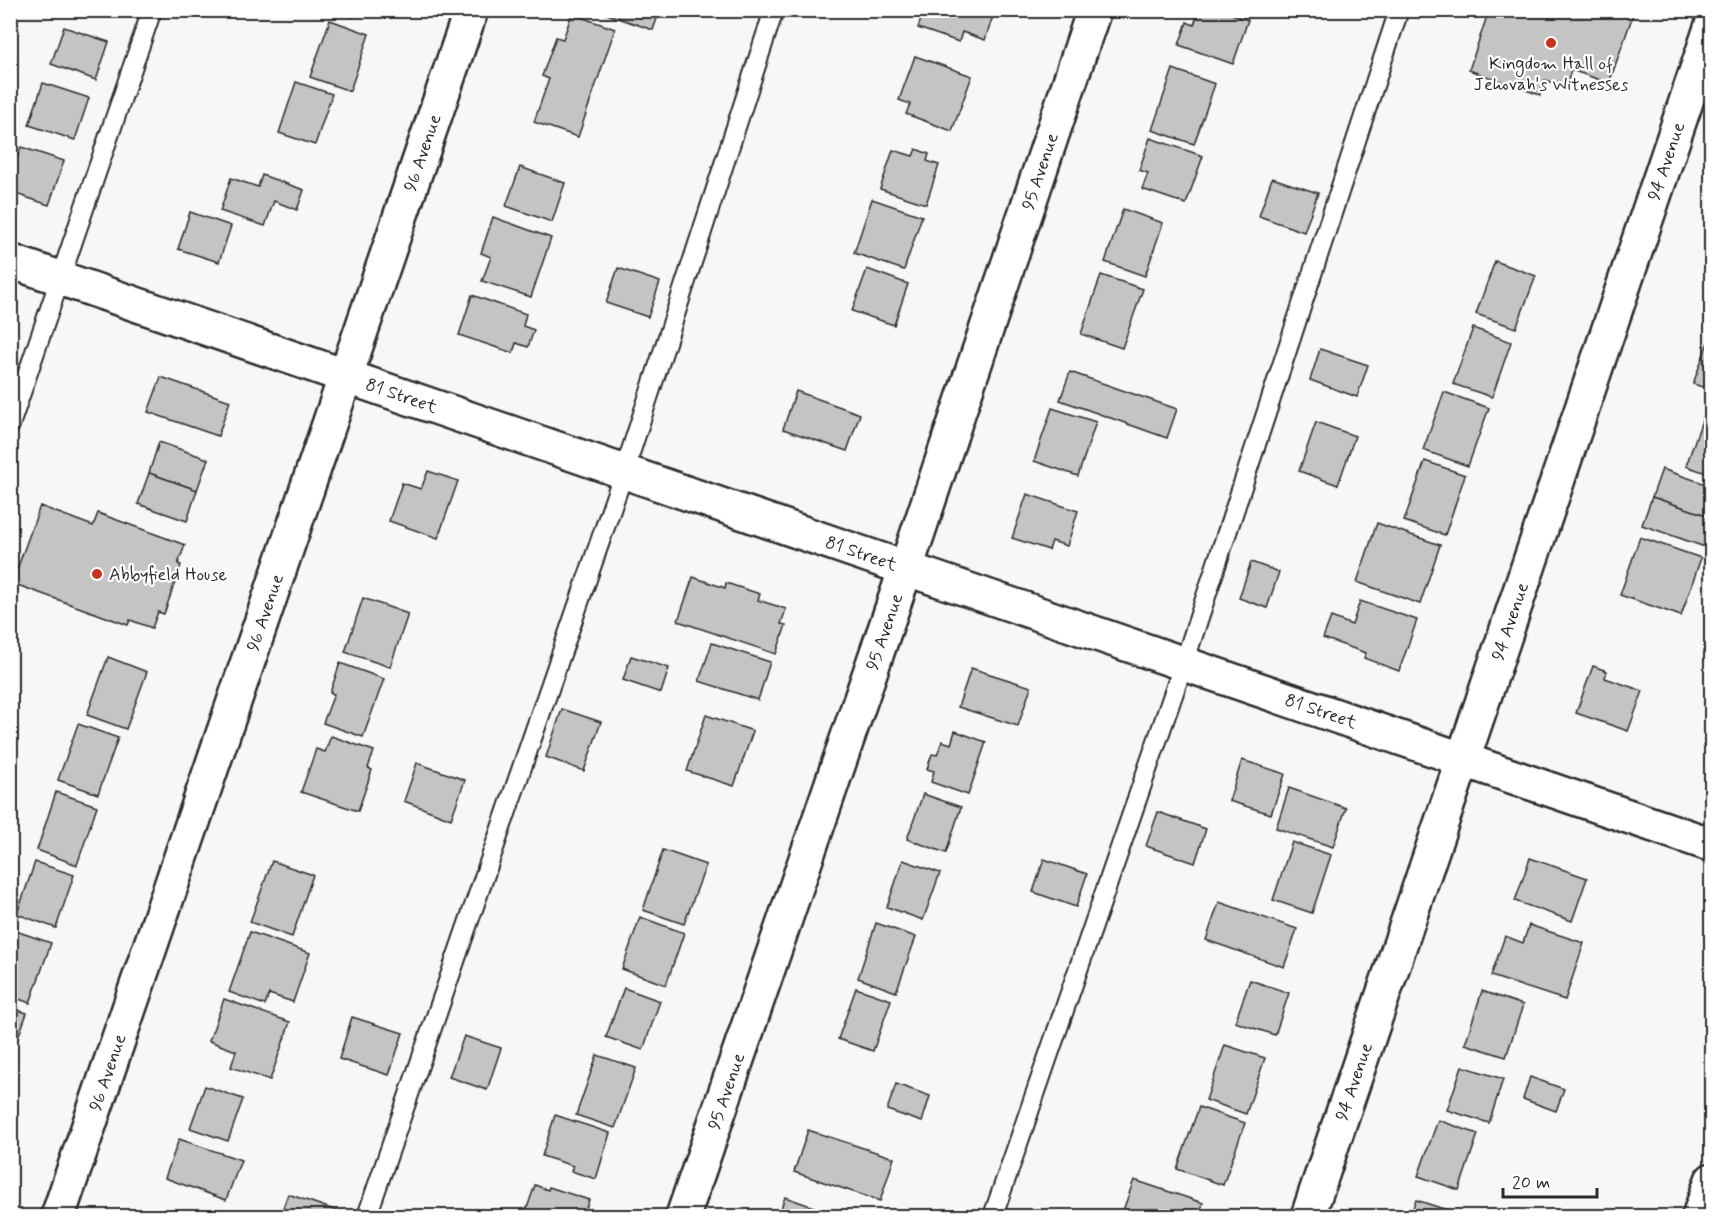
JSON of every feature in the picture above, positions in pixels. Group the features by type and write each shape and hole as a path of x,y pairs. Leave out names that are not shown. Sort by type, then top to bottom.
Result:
{"street":[{"name":"96 Avenue","path":"58,1216 471,10"},
{"name":"95 Avenue","path":"683,1216 906,568 1094,10"},
{"name":"94 Avenue","path":"1308,1216 1712,26"},
{"name":"81 Street","path":"10,261 1712,845"},
{"path":"1699,1216 1712,1180"}],"lane":[{"path":"10,425 152,10"},
{"path":"367,1216 624,472 774,10"},
{"path":"993,1216 1184,663 1399,10"}],"building":[{"path":"335,10 355,10 353,17"},
{"path":"595,10 660,10 653,30"},
{"path":"924,10 995,10 985,40 962,32 959,42 918,28"},
{"path":"1199,10 1220,10 1248,20 1233,64 1179,45 1187,22 1194,25"},
{"name":"Kingdom Hall of Jehovah's Witnesses","path":"1489,10 1619,10 1633,15 1609,83 1571,70 1566,87 1545,80 1540,95 1469,70"},
{"path":"572,14 615,29 578,137 534,122 549,79 542,76 556,37 563,39"},
{"path":"330,20 369,34 350,91 310,77"},
{"path":"64,27 109,42 96,80 51,64"},
{"path":"915,56 972,76 952,131 906,114 910,104 899,100"},
{"path":"1173,69 1215,84 1194,144 1152,130"},
{"path":"296,82 332,94 315,145 279,133"},
{"path":"43,83 89,98 75,140 29,125"},
{"path":"1150,138 1203,156 1186,204 1142,189 1148,173 1139,170"},
{"path":"21,147 64,161 49,205 10,192 10,178"},
{"path":"916,149 929,154 927,161 939,165 926,204 880,189 893,150 913,156"},
{"path":"520,167 565,183 552,222 506,206"},
{"path":"262,175 304,190 297,210 274,201 265,226 220,211 231,178 258,187"},
{"path":"1272,178 1318,193 1304,232 1259,216"},
{"path":"872,199 922,216 904,270 854,253"},
{"path":"1123,209 1163,223 1145,276 1105,262"},
{"path":"190,212 231,226 219,262 178,249"},
{"path":"493,217 551,238 531,297 482,281 491,257 481,253"},
{"path":"1495,261 1536,276 1516,328 1476,314"},
{"path":"618,268 660,282 648,317 606,303"},
{"path":"867,269 908,284 894,325 852,311"},
{"path":"1101,275 1143,289 1122,348 1081,334"},
{"path":"472,295 526,314 523,326 534,330 528,347 516,343 513,353 459,335"},
{"path":"1473,328 1511,342 1492,397 1453,384"},
{"path":"1712,331 1712,390 1693,384"},
{"path":"1320,349 1368,365 1357,397 1310,380"},
{"path":"1070,372 1177,409 1167,438 1060,400"},
{"path":"161,377 230,401 218,436 148,412"},
{"path":"796,391 860,414 847,451 783,429"},
{"path":"1444,392 1489,408 1468,466 1423,450"},
{"path":"1707,406 1712,408 1712,475 1686,466"},
{"path":"1052,408 1096,422 1078,476 1034,461"},
{"path":"1316,422 1355,436 1338,485 1299,471"},
{"path":"159,442 208,459 197,490 149,473"},
{"path":"1425,461 1465,475 1445,535 1404,521"},
{"path":"1662,469 1712,486 1712,517 1652,497"},
{"path":"428,471 458,481 438,538 389,521 402,483 421,489"},
{"path":"149,473 197,490 187,521 138,504"},
{"path":"1027,494 1078,511 1067,546 1052,541 1049,550 1012,538"},
{"path":"1652,497 1712,517 1712,530 1705,547 1642,525"},
{"name":"Abbyfield House","path":"40,506 93,526 98,513 185,545 178,564 181,565 164,614 158,612 152,628 130,620 128,625 12,583"},
{"path":"1377,523 1440,545 1420,604 1357,582"},
{"path":"1640,537 1701,558 1681,616 1620,595"},
{"path":"1251,562 1279,572 1267,608 1239,598"},
{"path":"693,577 725,588 726,583 760,594 758,600 786,609 781,624 786,625 776,654 678,621"},
{"path":"363,598 408,614 390,667 345,652"},
{"path":"1360,601 1417,620 1399,671 1364,658 1366,653 1323,638 1331,617 1352,625"},
{"path":"712,643 770,662 758,700 699,681"},
{"path":"631,656 669,668 661,693 623,680"},
{"path":"108,657 147,672 126,729 87,715"},
{"path":"340,663 384,679 363,737 323,723 334,694 330,693"},
{"path":"1593,666 1607,671 1605,678 1643,691 1628,731 1576,713"},
{"path":"971,668 1031,687 1018,726 958,707"},
{"path":"562,709 601,722 584,771 546,757"},
{"path":"706,715 753,731 734,786 687,771"},
{"path":"78,724 118,738 98,794 58,780"},
{"path":"955,731 986,742 968,795 931,782 934,771 927,769 932,754 937,755 942,741 951,744"},
{"path":"331,736 374,751 368,768 372,770 358,811 301,792 316,749 325,752"},
{"path":"1242,760 1285,774 1271,814 1229,801"},
{"path":"417,763 465,780 451,819 404,801"},
{"path":"1289,788 1346,808 1333,847 1276,828"},
{"path":"56,792 97,806 77,865 37,850"},
{"path":"923,794 961,807 946,853 907,839"},
{"path":"1158,812 1206,829 1195,863 1146,846"},
{"path":"1292,842 1331,855 1312,913 1273,900"},
{"path":"663,850 706,865 684,924 643,910"},
{"path":"1530,858 1587,878 1572,921 1515,901"},
{"path":"1044,859 1087,874 1076,907 1033,892"},
{"path":"903,860 940,873 923,920 887,907"},
{"path":"272,861 313,875 292,937 250,922"},
{"path":"35,862 74,875 56,928 17,914"},
{"path":"1219,902 1297,929 1284,967 1206,940"},
{"path":"640,917 684,933 666,985 622,969"},
{"path":"876,923 916,937 896,992 858,978"},
{"path":"1529,925 1584,943 1565,1000 1491,976 1505,936 1523,943"},
{"path":"10,929 51,943 30,1003 10,996"},
{"path":"250,932 310,953 293,1002 269,994 265,1005 229,992"},
{"path":"1250,980 1289,993 1275,1035 1235,1022"},
{"path":"624,988 660,1001 643,1050 606,1037"},
{"path":"856,988 891,1000 873,1051 838,1039"},
{"path":"1482,991 1523,1005 1506,1057 1465,1044"},
{"path":"224,999 290,1022 270,1080 231,1067 236,1051 209,1041"},
{"path":"10,1008 27,1013 10,1060"},
{"path":"352,1017 403,1033 389,1075 339,1059"},
{"path":"464,1036 501,1048 487,1090 449,1077"},
{"path":"1225,1045 1265,1058 1246,1114 1206,1100"},
{"path":"597,1055 636,1068 615,1128 576,1115"},
{"path":"1462,1066 1503,1079 1489,1123 1447,1110"},
{"path":"1530,1077 1564,1089 1556,1111 1523,1099"},
{"path":"896,1084 930,1096 922,1122 887,1110"},
{"path":"205,1086 243,1099 228,1141 190,1128"},
{"path":"1199,1107 1245,1123 1223,1185 1177,1169"},
{"path":"555,1115 610,1133 596,1179 571,1171 573,1166 542,1156"},
{"path":"1438,1120 1478,1134 1459,1190 1418,1176"},
{"path":"808,1130 894,1158 880,1201 794,1172"},
{"path":"179,1139 241,1160 226,1200 165,1178"},
{"path":"1134,1180 1203,1203 1199,1216 1121,1216"},
{"path":"535,1185 548,1190 549,1187 589,1200 583,1216 539,1216 526,1211"},
{"path":"288,1194 340,1212 338,1216 280,1216"},
{"path":"785,1197 825,1211 823,1216 778,1216"},
{"path":"1416,1200 1466,1216 1410,1216"},
{"path":"153,1210 171,1216 151,1216"}],"place":[{"name":"Kingdom Hall of Jehovah's Witnesses","path":"1551,43"},
{"name":"Abbyfield House","path":"97,574"}]}
